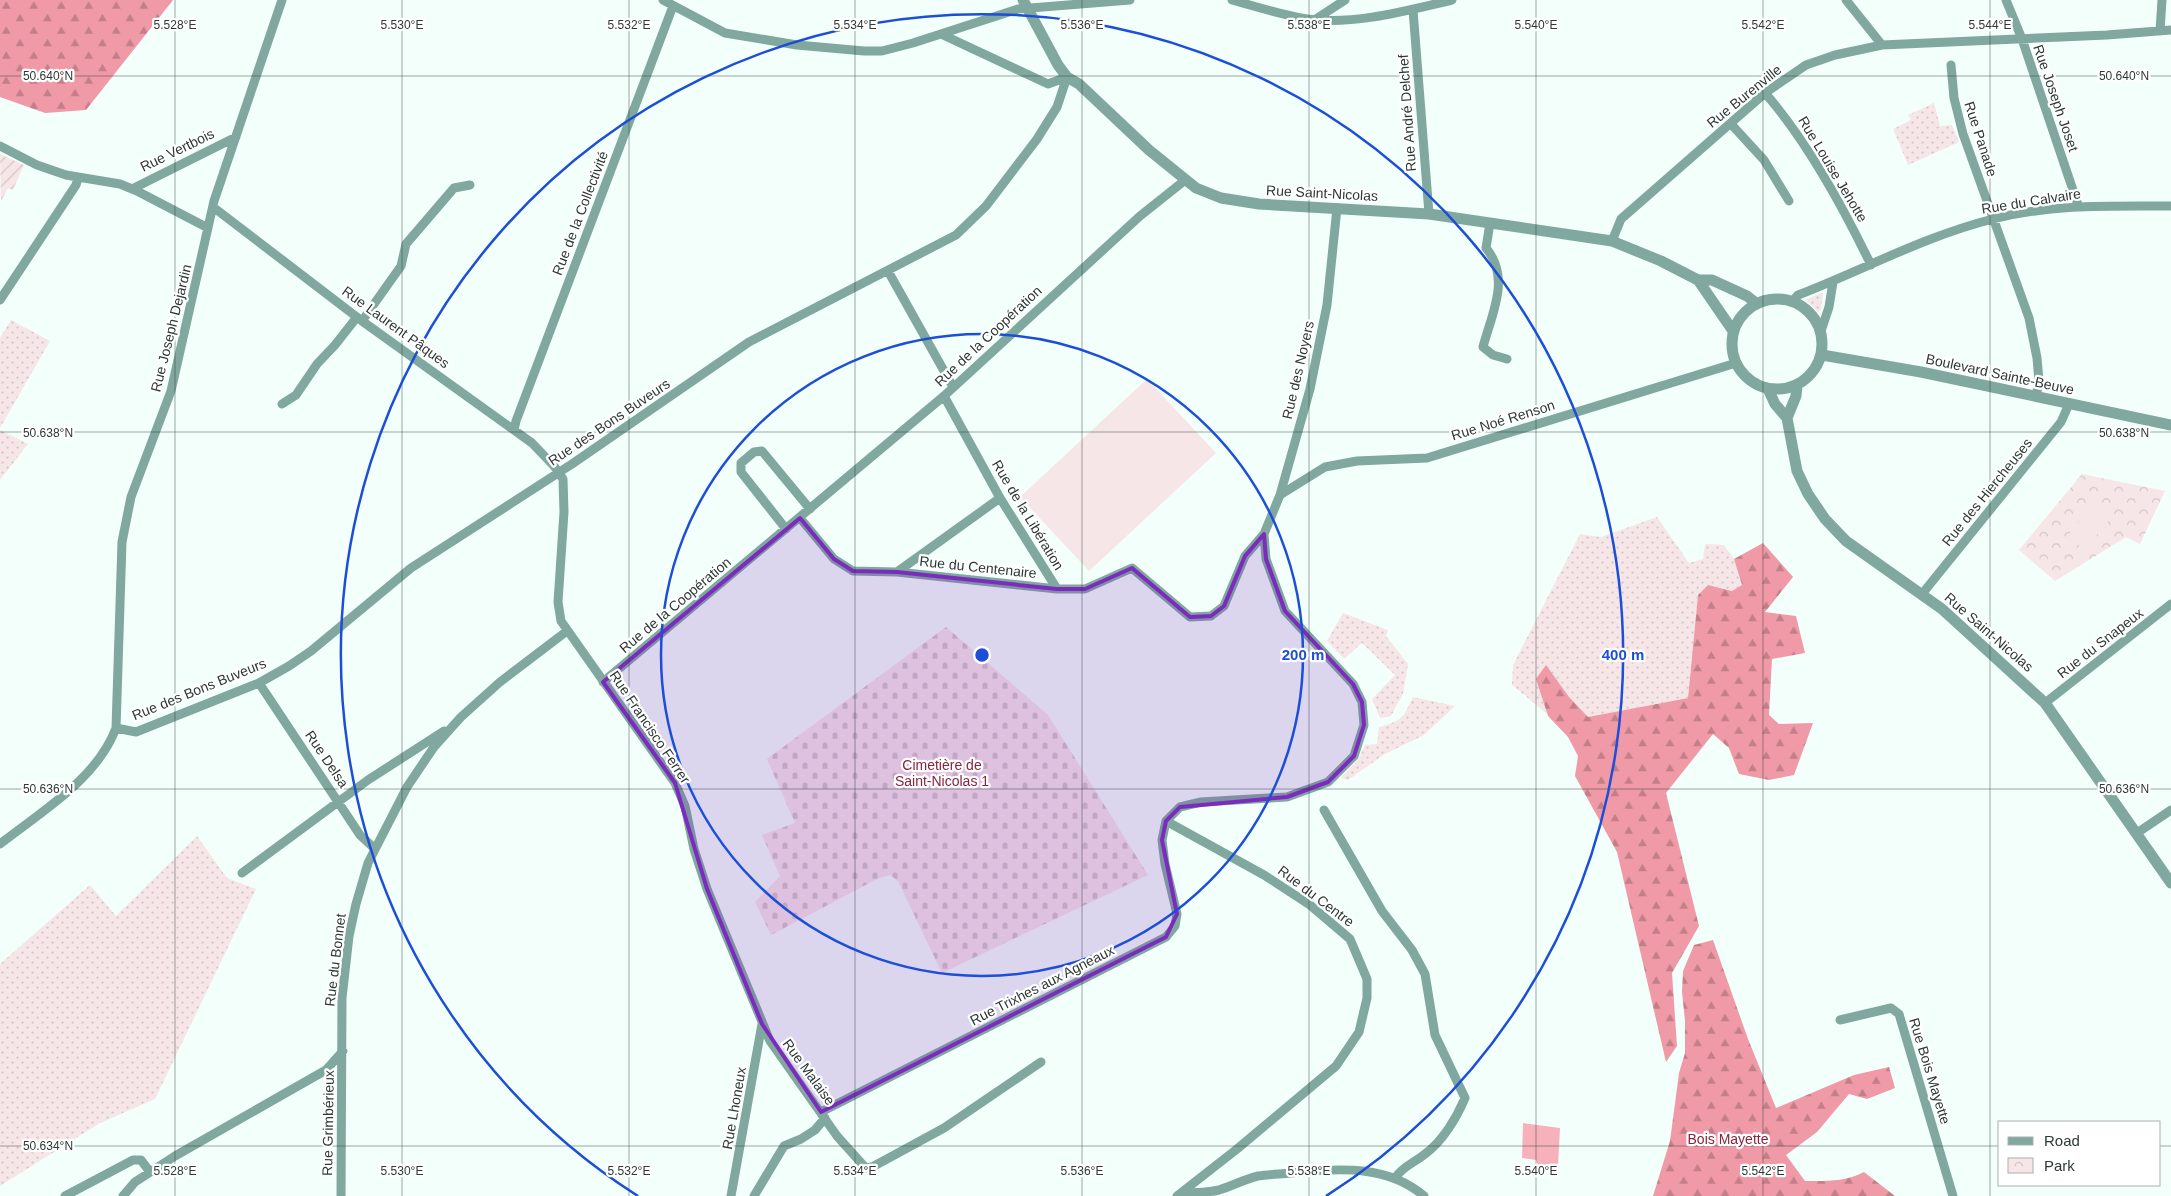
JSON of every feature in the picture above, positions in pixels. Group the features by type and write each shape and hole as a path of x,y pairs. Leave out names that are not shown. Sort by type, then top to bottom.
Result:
{"street":[{"name":"Rue Joseph Dejardin","path":"116,728 122,542 130,497 172,391 212,207 282,0"},
{"path":"663,0 724,33 834,49 882,51 1018,9 1025,4 1130,0"},
{"path":"1232,0 1290,16 1316,19 1352,19 1413,10 1452,0"},
{"path":"1316,19 1345,0"},
{"path":"1846,0 1882,45"},
{"name":"Rue Joseph Joset","path":"2006,0 2022,39 2078,205"},
{"path":"2160,31 2162,0"},
{"name":"Rue Saint-Nicolas","path":"1025,4 1067,77 1079,84 1184,181 1206,193 1242,202 1282,206 1429,214 1612,241 1661,261 1698,280 1712,280 1747,296 1756,304"},
{"name":"Rue de la Collectivité","path":"514,430 673,6"},
{"name":"Rue André Delchef","path":"1413,10 1429,214"},
{"name":"Rue Burenville","path":"1612,241 1621,219 1731,124 1765,92 1806,65 1835,55 1882,45 2171,30"},
{"path":"941,34 1048,84 1067,77"},
{"name":"Rue Panade","path":"1951,65 1954,98 1963,134 2029,318 2037,358 2039,381 2036,397"},
{"name":"Rue des Bons Buveurs","path":"116,728 136,732 258,683 311,651 411,568 559,473 749,342 956,235 978,216 1037,138 1058,107 1067,77"},
{"name":"Rue Louise Jehotte","path":"1765,92 1789,121 1852,225 1871,265"},
{"path":"1731,124 1764,160 1789,201"},
{"name":"Rue Vertbois","path":"132,189 236,137"},
{"name":"Rue Vertbois","path":"0,146 37,165 78,178 120,184 208,228"},
{"path":"0,300 76,186 78,178"},
{"name":"Rue de la Coopération","path":"603,682 944,396 1140,216 1184,181"},
{"path":"282,404 296,395 317,364 360,319 401,266 406,244 454,188 470,186"},
{"name":"Rue du Calvaire","path":"1793,301 1798,295 1833,282 1935,237 1994,218 2078,205 2171,206"},
{"name":"Rue Laurent Pâques","path":"212,207 360,319 514,430 532,444 559,473"},
{"name":"Rue des Noyers","path":"1264,534 1280,495 1310,389 1325,314 1332,208"},
{"path":"1490,223 1486,248 1493,257 1500,283 1483,347 1493,355 1507,359"},
{"path":"888,271 953,387"},
{"name":"Rue Saint-Nicolas","path":"1698,280 1734,331"},
{"path":"1822,331 1815,318 1805,308 1793,301 1774,298 1756,304 1742,315 1734,331 1732,342 1736,363 1743,375 1754,384 1768,389 1782,390 1797,386 1808,378 1817,367 1822,355 1822,331 1829,307 1833,282"},
{"name":"Boulevard Sainte-Beuve","path":"1822,355 1873,362 2171,426"},
{"name":"Rue Noé Renson","path":"1280,495 1325,467 1357,462 1427,458 1736,363"},
{"path":"1787,418 1796,396 1797,386"},
{"name":"Rue Saint-Nicolas","path":"1768,389 1775,404 1787,418 1797,471 1808,494 1825,519 1846,541 1922,594 1964,628 2045,703 2171,882"},
{"name":"Rue de la Libération","path":"944,396 1000,498 1057,589 1085,589 1132,568 1190,617 1211,616 1224,606 1245,556 1264,534"},
{"name":"Rue des Hiercheuses","path":"1922,594 2061,422 2069,404"},
{"path":"786,528 741,472 741,463 754,452 762,451 810,509"},
{"name":"Rue Francisco Ferrer","path":"559,473 563,480 564,512 558,602 561,621 675,783 685,806 694,849 707,889 762,1024"},
{"name":"Rue du Centenaire","path":"897,572 1000,498"},
{"name":"Rue du Centenaire","path":"800,518 834,559 853,571 897,572 1057,589"},
{"path":"1166,821 1180,807 1201,802 1288,796 1328,782 1354,756 1364,725 1362,702 1353,684 1285,610 1266,559 1264,534"},
{"name":"Rue du Snapeux","path":"2045,703 2171,604"},
{"name":"Rue du Bonnet","path":"343,1051 342,998 349,936 356,904 375,849 407,788 434,747 450,729 500,682 567,631"},
{"name":"Rue Delsa","path":"258,683 339,801 360,835 375,849"},
{"path":"0,844 90,771 105,753 116,728"},
{"name":"Rue du Bonnet","path":"242,872 339,801 438,734 450,729"},
{"path":"1324,810 1382,911 1412,950 1425,974 1435,1035 1466,1098 1441,1138 1426,1154 1402,1168 1395,1178"},
{"path":"2137,833 2171,810"},
{"name":"Rue Trixhes aux Agneaux","path":"754,1196 784,1146 808,1134 823,1115 1166,937 1175,926 1177,914 1165,864 1162,840 1166,821"},
{"name":"Rue du Centre","path":"1166,821 1264,875 1310,906 1350,939 1367,979 1367,998 1359,1032 1336,1066 1179,1195"},
{"name":"Rue Bois Mayette","path":"1840,1020 1890,1008 1899,1014 1953,1196"},
{"name":"Rue Malaise","path":"762,1024 770,1041 837,1136 863,1165 870,1168 944,1128 1041,1062"},
{"name":"Rue Lhoneux","path":"731,1196 762,1024"},
{"path":"123,1196 135,1182 150,1172 222,1128 326,1070 343,1051"},
{"name":"Rue Grimbérieux","path":"342,1196 343,1051"},
{"path":"65,1196 133,1160 141,1160 150,1172"},
{"path":"1179,1195 1218,1190 1257,1176 1332,1170 1366,1171 1395,1178 1412,1186 1424,1196"}],"highlighted area":[{"path":"800,518 834,559 853,571 897,572 1057,589 1085,589 1132,568 1190,617 1211,616 1224,606 1245,556 1264,534 1266,559 1285,611 1353,684 1362,702 1364,725 1354,756 1328,782 1287,797 1180,807 1166,821 1162,840 1177,914 1166,937 821,1112 762,1024 707,889 675,783 603,682"}],"green space":[{"path":"0,0 173,0 86,110 45,113 0,97"},
{"path":"1934,103 1940,126 1952,125 1959,142 1908,165 1893,129 1911,120 1908,115"},
{"path":"0,154 24,165 13,190 8,188 1,201"},
{"path":"1823,293 1821,310 1818,312 1806,300"},
{"path":"11,320 50,341 0,428 0,338"},
{"path":"1147,379 1216,453 1089,571 1020,497"},
{"path":"0,430 28,444 0,480"},
{"path":"2082,474 2165,491 2140,544 2126,537 2055,581 2019,550"},
{"path":"2096,501 2113,515 2085,550 2067,536"},
{"path":"1657,517 1689,563 1703,559 1705,544 1724,545 1734,559 1742,585 1733,591 1708,585 1698,595 1688,698 1588,717 1569,697 1537,679 1547,714 1512,685 1513,665 1580,534 1601,537"},
{"path":"1763,543 1793,577 1765,612 1796,616 1805,653 1772,659 1769,715 1779,724 1813,723 1794,775 1769,780 1739,774 1729,748 1713,734 1666,793 1699,926 1672,973 1677,1046 1666,1062 1617,852 1575,776 1578,756 1568,737 1548,716 1536,679 1546,665 1569,697 1588,717 1688,698 1698,595 1708,585 1732,591 1742,585 1734,559"},
{"path":"1343,613 1388,630 1386,636 1408,664 1403,694 1391,716 1380,718 1372,699 1395,675 1362,643 1344,659 1327,641"},
{"name":"Cimetière de Saint-Nicolas 1","path":"946,627 1048,715 1148,875 942,973 898,881 890,875 879,878 771,935 755,902 780,876 762,835 795,823 767,759"},
{"path":"1413,697 1455,706 1424,735 1385,754 1348,780 1341,778 1359,758 1365,745 1377,744 1379,727 1393,723 1401,718"},
{"path":"197,836 227,878 256,889 155,1099 100,1123 0,1186 0,964 90,885 116,916"},
{"name":"Bois Mayette","path":"1713,940 1748,1039 1776,1108 1854,1075 1889,1067 1895,1088 1867,1099 1849,1094 1817,1132 1786,1155 1805,1181 1843,1179 1864,1172 1895,1196 1653,1196 1670,1141 1679,1073 1685,1053 1685,1021 1682,992 1683,971 1694,945"}],"shaded area":[{"path":"1523,1123 1560,1128 1558,1166 1538,1165 1536,1160 1522,1158"}]}
